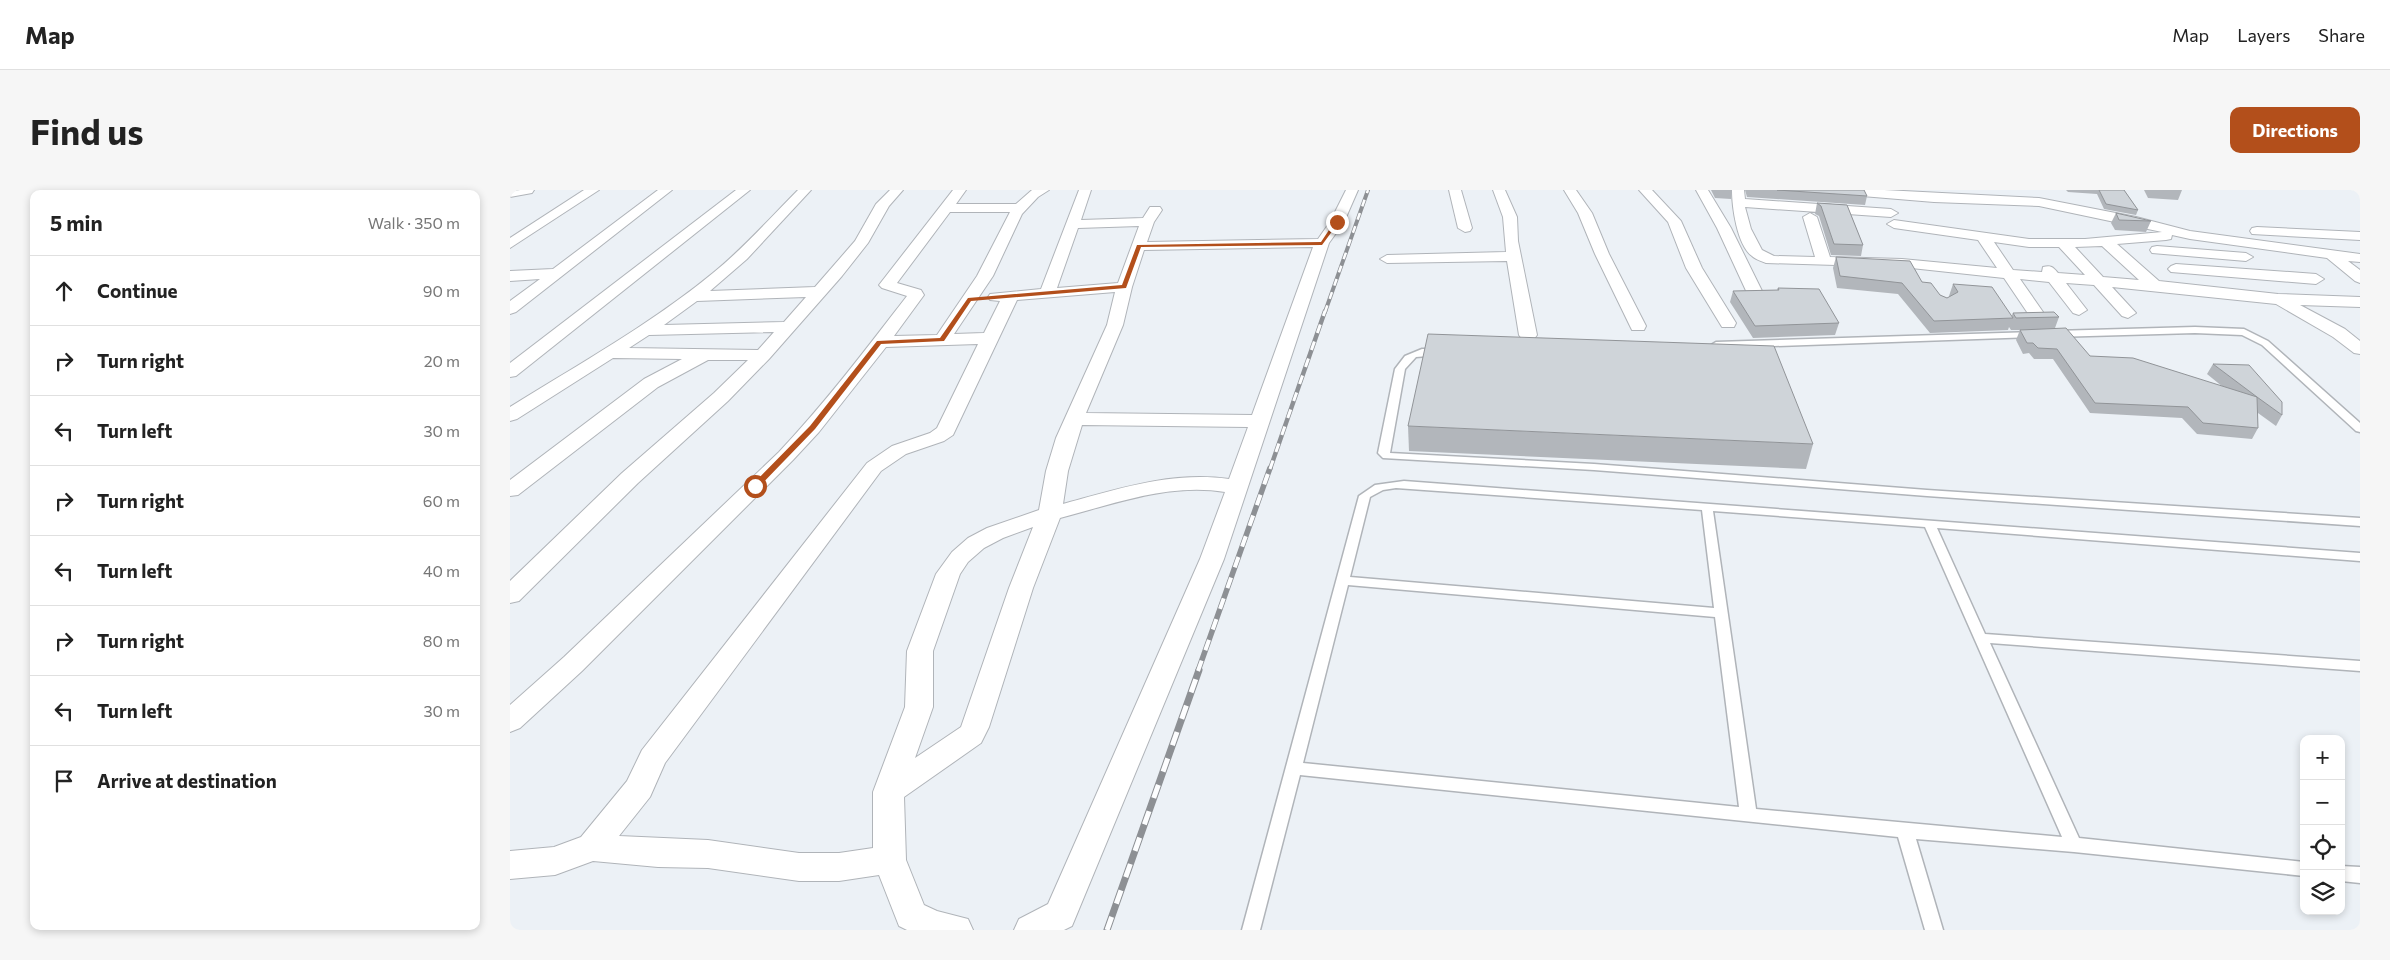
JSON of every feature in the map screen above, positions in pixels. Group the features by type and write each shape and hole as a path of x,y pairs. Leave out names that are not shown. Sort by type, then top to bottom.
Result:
{"street":[{"path":"511,194 528,190"},
{"path":"510,244 593,190"},
{"path":"510,309 666,190"},
{"path":"510,372 744,190"},
{"path":"510,415 644,330 720,275 760,239 777,217 805,190"},
{"path":"510,596 630,478 721,397 763,356 861,243 883,204 896,190"},
{"path":"510,721 573,664 786,456 812,428 916,295 915,293 887,285 960,190"},
{"path":"942,340 984,278 1002,245 1009,226 1021,208 1033,194 1043,190"},
{"path":"1047,293 1085,190"},
{"path":"1031,930 1060,915 1212,559 1322,244 1337,222 1352,190"},
{"path":"1455,190 1465,228"},
{"path":"1499,190 1510,217 1514,256 1528,335"},
{"path":"1570,190 1584,213 1638,326"},
{"path":"1645,190 1674,221 1706,290 1728,323"},
{"path":"1702,190 1724,228 1756,296"},
{"path":"1838,190 2052,204 2136,221 2190,235 2234,240 2335,259 2360,278"},
{"path":"2036,190 2052,204"},
{"path":"1880,193 1893,219 1900,253"},
{"path":"1929,281 1919,266 1900,253 1824,261 1784,261 1759,256 1744,229 1739,213 1739,196 1893,219 1946,231 2029,243 2106,242 2141,237 2190,235"},
{"path":"1982,200 2006,239"},
{"path":"946,208 1021,208"},
{"path":"888,792 971,735 999,660 1021,588 1050,514 1057,471 1066,438 1076,419 1115,325 1124,287 1151,216 1073,224"},
{"path":"1810,217 1824,261"},
{"path":"1946,231 1962,270"},
{"path":"2234,240 2235,233 2239,231 2360,236"},
{"path":"1982,236 2035,312"},
{"path":"2141,237 2158,250 2195,288"},
{"path":"2106,242 2153,284"},
{"path":"2029,243 2052,277 2079,310"},
{"path":"1139,246 1322,244"},
{"path":"2064,244 2128,313"},
{"path":"2158,250 2294,260 2360,258"},
{"path":"1387,259 1514,256"},
{"path":"2294,260 2360,314"},
{"path":"1919,266 2153,284 2278,299 2360,302"},
{"path":"2176,269 2316,279"},
{"path":"510,276 556,273"},
{"path":"970,299 1124,287"},
{"path":"692,296 820,292"},
{"path":"592,847 638,788 652,758 874,467 899,450 937,437 946,431 964,389 1011,296"},
{"path":"2278,299 2339,334 2360,349"},
{"path":"644,330 788,327"},
{"path":"2339,334 2360,337"},
{"path":"879,342 990,338"},
{"path":"609,353 763,356"},
{"path":"510,490 651,382 704,354"},
{"path":"510,388 556,386"},
{"path":"1076,419 1260,422"},
{"path":"956,930 933,926 911,915 890,860 888,792 919,707 920,651 948,574 964,554 976,543 995,533 1050,514 1154,486 1203,482 1236,487"},
{"path":"510,865 555,861 592,847 658,853 708,854 799,867 839,867 890,860"}],"lane":[{"path":"1703,345 2109,332 2195,330 2244,332 2266,343 2360,429"},
{"path":"1448,352 1418,352 1405,360 1400,369 1384,453 1387,456 1604,468 1927,493 2360,522"},
{"path":"1251,930 1365,496 1378,486 1388,484 1430,486 2360,557"},
{"path":"1707,507 1748,814"},
{"path":"1930,524 2074,845"},
{"path":"1343,580 1721,613"},
{"path":"1980,638 2360,666"},
{"path":"1294,768 1748,814 1905,832 2074,845 2300,869"},
{"path":"1905,832 1934,930"},
{"path":"2345,873 2360,875"}],"building":[{"path":"1777,190 1864,190 1867,196"},
{"path":"2099,190 2124,190 2138,210 2106,204"},
{"path":"1817,203 1847,205 1863,245 1834,244 1821,206"},
{"path":"2116,213 2151,221 2119,220"},
{"path":"1836,257 1910,261 1922,282 1931,283 1940,295 1947,298 1958,292 1953,284 1992,287 2013,318 1934,321 1902,283 1840,276"},
{"path":"1778,288 1819,289 1839,323 1755,326 1733,291 1779,290"},
{"path":"2054,312 2059,317 2016,318 2013,313"},
{"path":"2066,328 2090,356 2133,358 2257,397 2258,428 2203,423 2188,407 2095,403 2057,349 2038,348 2033,343 2027,343 2020,330"},
{"path":"1428,334 1774,346 1813,444 1408,426"},
{"path":"2213,364 2249,365 2282,402 2282,415"}],"railway":[{"path":"1325,312 1368,190"},
{"path":"1270,469 1325,311"},
{"path":"1198,671 1270,468"},
{"path":"1107,930 1199,670"}],"route":[{"path":"755,486 812,428 867,360 879,342 942,340 970,299 1124,287 1139,246 1322,244 1337,222"}]}
